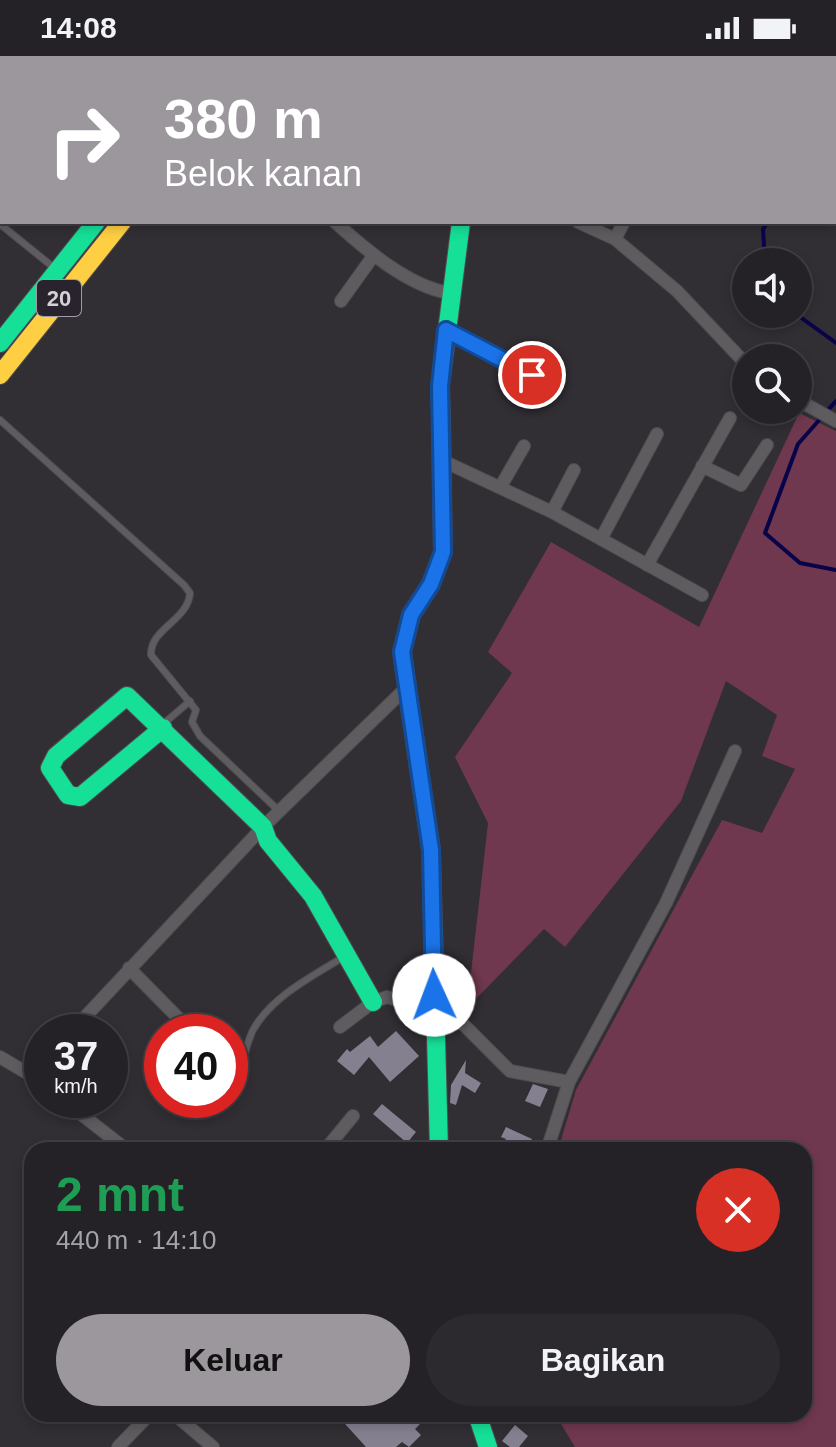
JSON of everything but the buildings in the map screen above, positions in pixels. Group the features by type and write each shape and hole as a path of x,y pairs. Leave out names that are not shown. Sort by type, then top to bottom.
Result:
{"main road":[{"name":"20","path":"0,343 94,224"},
{"name":"20","path":"0,375 120,224"},
{"path":"439,1142 431,850 402,652 405,632 438,570 443,552 440,386 449,293 461,224"},
{"path":"162,727 80,797 68,795 50,768 56,756 125,696 134,700 162,727 263,827 268,841 313,896 373,1002"},
{"path":"480,1422 488,1447"}],"street":[{"path":"337,224 374,255 433,289 449,293"},
{"path":"582,224 615,239 677,291 732,349"},
{"path":"615,239 623,224"},
{"path":"341,301 374,255"},
{"path":"446,330 532,375"},
{"path":"812,407 836,421"},
{"path":"647,565 730,418"},
{"path":"601,539 657,434"},
{"path":"702,466 741,485 767,445"},
{"path":"501,486 524,446"},
{"path":"441,460 552,512 702,595"},
{"path":"552,512 574,470"},
{"path":"87,1014 263,827 406,688"},
{"path":"550,1142 569,1082 666,903 735,751"},
{"path":"129,968 174,1014"},
{"path":"340,1027 373,1002 387,997 401,1001 434,995 510,1071 569,1082"},
{"path":"0,1057 24,1072"},
{"path":"332,1142 353,1116"},
{"path":"86,1118 117,1142"},
{"path":"118,1447 142,1422"},
{"path":"183,1422 213,1447"}],"lane":[{"path":"0,224 56,269"},
{"path":"0,420 190,593 189,603 182,614 150,646 151,655 190,701 197,714 192,722 200,736 279,811"},
{"path":"162,727 190,701"},
{"path":"248,1051 251,1033 264,1015 286,995 348,955"}],"shaded area":[{"path":"812,419 836,431 836,1447 575,1447 560,1422 812,1422 812,1142 560,1142 576,1090 722,820 762,833 795,769 762,756 777,715 726,681 681,801 565,947 544,929 467,1008 488,823 455,757 512,673 488,652 551,542 699,627 794,424 812,424"}],"waterway":[{"path":"764,248 763,229 767,224"},
{"path":"812,326 836,343"},
{"path":"827,411 836,401"},
{"path":"821,418 798,444 765,533 800,563 836,570"}],"traffic: fast":[{"path":"0,343 94,224"},
{"path":"441,417 440,386 461,224"},
{"path":"407,687 431,850 439,1142"},
{"path":"163,728 80,797 68,795 50,768 56,756 127,696 263,827 268,841 313,896 373,1002"},
{"path":"480,1422 488,1447"}],"traffic: slow":[{"path":"0,375 120,224"}],"traffic: jam":[{"path":"407,687 402,652 411,615 431,584 443,552 441,417"}],"route":[{"path":"434,995 431,850 402,652 411,615 431,584 443,552 445,529 440,386 446,330 532,375"}]}
